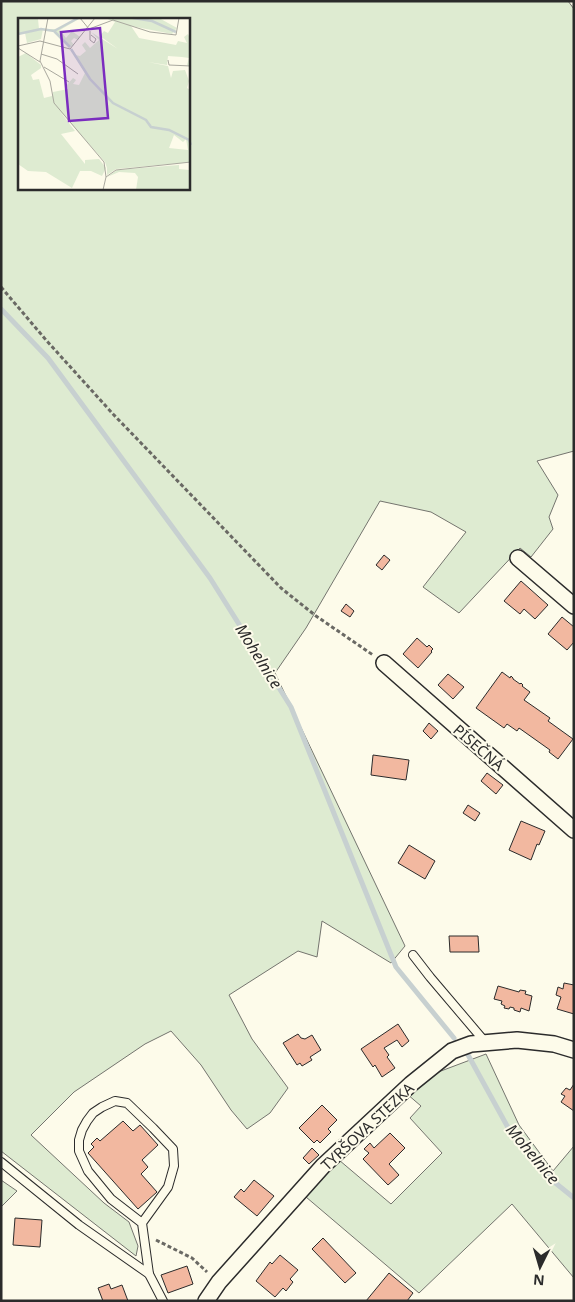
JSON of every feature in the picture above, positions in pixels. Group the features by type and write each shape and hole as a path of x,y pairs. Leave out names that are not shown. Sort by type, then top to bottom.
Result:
{"street":[{"path":"518,558 574,606"},
{"name":"PÍSEČNÁ","path":"384,663 574,830"},
{"name":"TYRŠOVA STEZKA","path":"206,1301 219,1282 323,1166 411,1084 452,1051 471,1044 516,1040 554,1044 574,1050"}],"lane":[{"path":"413,955 430,978 486,1043"},
{"path":"142,1223 168,1187 174,1166 173,1149 127,1103 115,1101 93,1113 87,1121 79,1140 79,1151 88,1171 111,1199 142,1223 149,1274 163,1301"},
{"path":"1,1162 79,1225 149,1274"}],"path":[{"path":"1,287 112,414 281,588 316,616 384,663"},
{"path":"144,1234 192,1258 219,1282"}],"green space":[{"path":"1,1 568,1 574,9 574,451 537,461 558,495 549,517 553,529 531,557 520,548 459,613 423,587 466,532 431,512 380,501 306,628 275,673 405,946 391,963 322,921 317,957 298,951 229,995 252,1039 288,1088 270,1113 247,1129 231,1110 201,1065 171,1031 145,1044 74,1092 31,1135 104,1203 129,1222 138,1246 136,1256 1,1151"},
{"path":"486,1054 519,1125 553,1171 574,1146 574,1278 512,1204 419,1293 306,1197 339,1160 391,1204 442,1153 410,1118 421,1106 407,1094 433,1074"},
{"path":"1,1180 17,1191 1,1207"}],"building":[{"path":"384,555 390,560 382,570 376,565"},
{"path":"521,581 548,605 535,619 524,609 520,614 504,601"},
{"path":"346,604 354,611 350,617 341,611"},
{"path":"562,617 574,627 574,642 567,650 548,634"},
{"path":"417,638 427,647 429,645 433,649 418,668 403,654"},
{"path":"502,672 521,683 530,692 524,700 550,718 548,721 573,739 558,759 549,752 550,750 519,728 517,731 507,724 504,728 476,708"},
{"path":"448,674 464,687 453,699 438,685"},
{"path":"429,723 438,731 431,739 423,731"},
{"path":"373,755 409,760 406,780 371,775"},
{"path":"487,773 503,785 496,794 481,781"},
{"path":"468,805 480,813 475,821 463,813"},
{"path":"521,821 545,831 539,845 537,844 531,860 509,850"},
{"path":"409,845 435,861 425,879 398,863"},
{"path":"449,936 478,936 479,952 450,952"},
{"path":"564,983 574,985 574,1014 557,1009 561,997 556,995 558,987 563,989"},
{"path":"498,986 519,992 520,990 526,991 525,994 532,996 529,1011 521,1008 520,1012 510,1007 509,1009 504,1008 505,1006 501,1004 502,1001 494,999"},
{"path":"398,1024 409,1041 402,1047 397,1040 384,1048 389,1055 387,1057 395,1068 382,1077 375,1065 373,1067 361,1049"},
{"path":"298,1034 301,1038 305,1039 312,1035 321,1050 310,1057 312,1060 302,1066 300,1063 297,1065 283,1043"},
{"path":"574,1084 574,1111 561,1102 565,1096 561,1094 566,1088 570,1090"},
{"path":"322,1105 337,1120 328,1129 331,1132 320,1143 317,1140 314,1143 299,1128"},
{"path":"123,1121 133,1131 140,1125 158,1145 142,1160 148,1167 141,1174 157,1192 138,1209 88,1153 94,1147 91,1144 97,1138 100,1141"},
{"path":"390,1133 405,1148 389,1164 399,1175 388,1185 363,1159 369,1153 364,1149 370,1143 374,1148"},
{"path":"312,1148 319,1155 309,1164 303,1158"},
{"path":"254,1180 274,1196 257,1216 234,1197 241,1189 244,1192"},
{"path":"15,1218 42,1220 40,1247 13,1245"},
{"path":"323,1238 356,1273 345,1283 312,1249"},
{"path":"280,1255 298,1270 290,1279 293,1282 286,1291 283,1288 275,1297 256,1281 270,1262 272,1264"},
{"path":"187,1266 193,1284 168,1293 161,1275"},
{"path":"389,1273 413,1293 407,1301 366,1301"},
{"path":"109,1284 111,1289 122,1285 128,1301 103,1301 98,1288"}],"waterway":[{"name":"Mohelnice","path":"1,309 48,358 210,578 291,707 396,967 454,1038"},
{"name":"Mohelnice","path":"467,1053 511,1133 553,1181 574,1198"}]}
